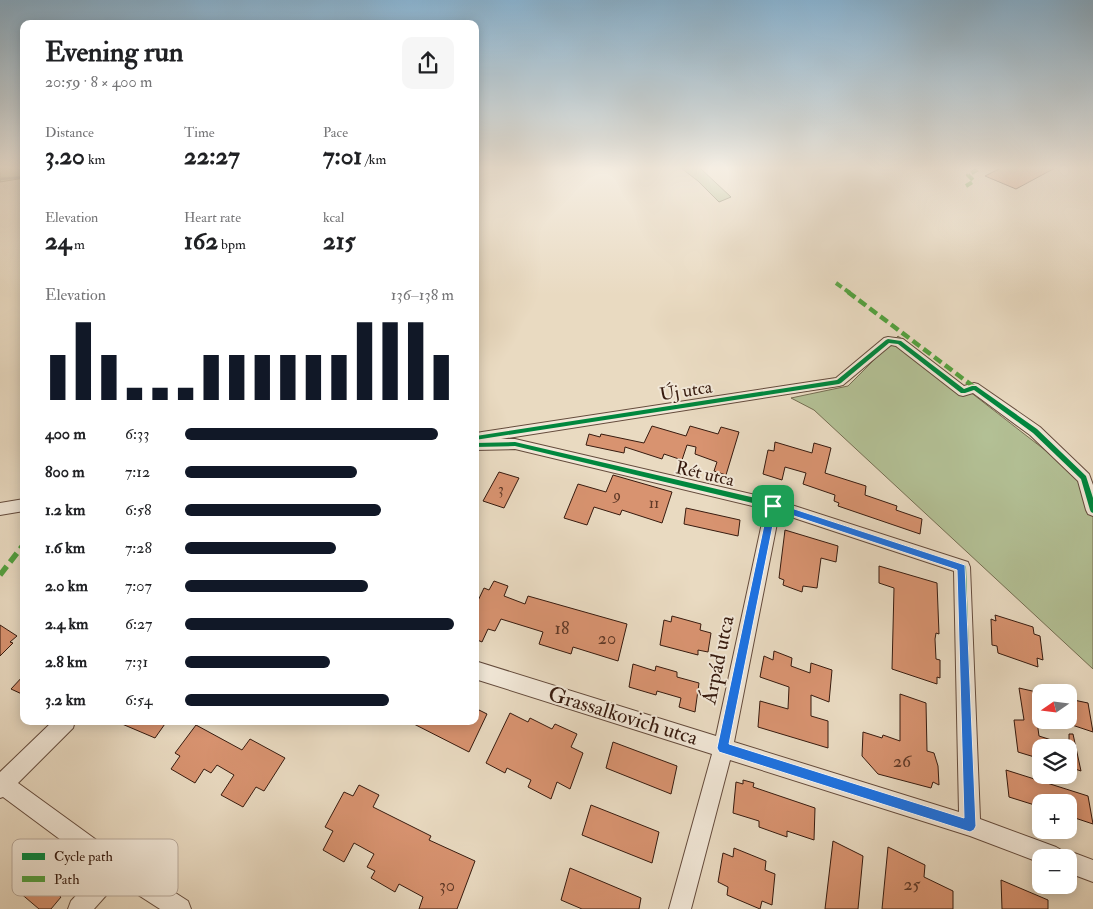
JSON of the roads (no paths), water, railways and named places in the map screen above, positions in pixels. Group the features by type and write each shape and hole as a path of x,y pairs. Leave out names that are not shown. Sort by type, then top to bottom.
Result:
{"street":[{"name":"Új utca","path":"479,437 839,382 888,341 899,342 1035,431 1084,478 1093,510"},
{"name":"Rét utca","path":"479,445 515,444 773,506 962,568 970,826"},
{"path":"0,509 20,506"},
{"name":"Árpád utca","path":"680,909 723,748 773,506"},
{"name":"Grassalkovich utca","path":"479,671 970,826 1032,849"},
{"path":"62,725 1,785 76,839"},
{"path":"1077,865 1093,871"},
{"path":"79,909 91,896"},
{"path":"160,896 180,909"}]}
